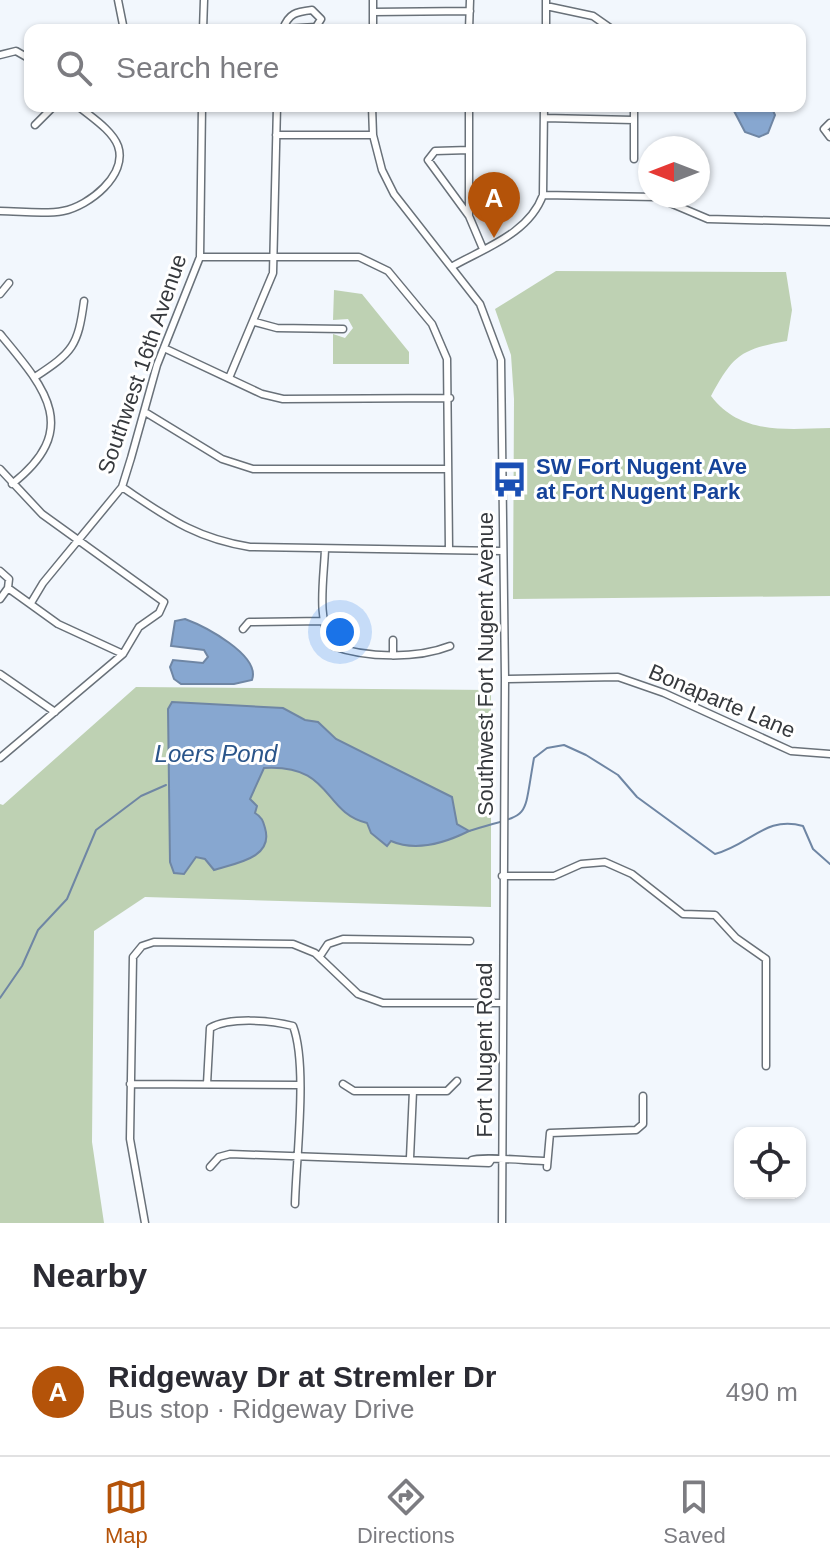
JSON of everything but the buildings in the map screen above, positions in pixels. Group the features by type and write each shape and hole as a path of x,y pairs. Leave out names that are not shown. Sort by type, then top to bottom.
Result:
{"street":[{"path":"118,0 123,24"},
{"path":"203,24 204,0"},
{"path":"373,0 373,24"},
{"path":"469,24 470,0"},
{"path":"546,24 546,3 593,16 604,24"},
{"path":"287,24 296,12 312,10 321,19 318,24"},
{"path":"373,12 470,11"},
{"path":"0,55 24,54"},
{"path":"35,125 48,112"},
{"path":"0,211 64,211 102,190 115,175 120,162 118,147 112,136 85,112"},
{"name":"Southwest 16th Avenue","path":"31,603 122,487 164,348 200,257 202,112"},
{"path":"229,378 273,273 277,112"},
{"name":"Southwest Fort Nugent Avenue","path":"372,112 373,135 382,170 394,194 480,304 501,360 505,679 502,876"},
{"path":"469,112 469,216"},
{"path":"453,266 532,219 543,195 544,112"},
{"path":"634,112 634,159"},
{"path":"544,118 634,120"},
{"path":"830,123 824,129 830,137"},
{"path":"276,135 373,135"},
{"path":"469,150 435,151 428,160 469,216 483,249"},
{"path":"543,195 656,197 708,219 830,222"},
{"path":"200,257 359,257 388,271 440,338 447,359 450,398 449,549"},
{"path":"0,294 9,283"},
{"path":"35,377 75,347 84,301"},
{"path":"255,322 277,328 343,329"},
{"path":"0,334 35,377 49,404 51,436 33,467 12,484"},
{"path":"164,348 283,399 450,398"},
{"path":"145,412 222,459 253,469 448,469"},
{"path":"0,469 42,514 164,602 159,613 139,627 123,654 0,758"},
{"path":"122,487 192,533 250,547 502,551"},
{"path":"325,549 324,621 326,636 333,646 352,651 393,653 433,653 450,646"},
{"path":"0,571 9,579 8,588 0,599"},
{"path":"8,588 58,624 123,654"},
{"path":"243,629 249,622 324,621"},
{"path":"393,640 393,653"},
{"path":"0,674 55,712"},
{"name":"Bonaparte Lane","path":"505,679 618,677 664,693 791,751 830,754"},
{"path":"502,876 554,876 581,864 605,862 632,874 683,914 715,915 736,938 766,959 766,1066"},
{"name":"Fort Nugent Road","path":"502,876 502,1223"},
{"path":"320,956 328,944 343,939 470,941"},
{"path":"145,1223 130,1139 133,957 142,946 154,942 293,944 320,956 358,994 383,1003 503,1003"},
{"path":"207,1084 210,1028 220,1022 281,1022 293,1026 298,1038 295,1204"},
{"path":"343,1084 354,1091 447,1091 457,1081"},
{"path":"130,1084 298,1085"},
{"path":"410,1158 413,1091"},
{"path":"210,1167 219,1157 230,1154 451,1160 462,1156 470,1160 479,1156 491,1160 547,1164 547,1138 552,1131 640,1128 643,1096"}],"green space":[{"path":"556,271 786,272 792,310 787,341 759,347 740,356 726,371 711,396 723,409 750,424 780,429 830,428 830,596 513,599 514,399 511,355 495,309"},
{"path":"334,290 362,294 409,352 409,364 333,364 333,334 345,338 353,328 348,319 333,320"},
{"path":"136,687 491,690 491,907 145,897 94,931 92,1142 104,1223 0,1223 0,804 3,805"}],"water":[{"path":"735,112 774,112 768,133 759,137 745,132"},
{"path":"185,619 217,635 240,652 252,670 252,680 234,684 181,684 174,679 170,667 173,660 203,663 208,657 204,650 171,646 175,621"},
{"name":"Loers Pond","path":"172,702 283,708 305,720 318,722 336,739 452,797 457,824 469,831 430,845 410,846 391,841 387,846 371,833 367,823 352,817 303,773 264,768 250,799 257,806 255,813 262,819 265,828 266,838 259,853 242,862 214,870 205,859 196,857 184,874 174,873 170,862 168,709"}],"waterway":[{"path":"469,831 515,817 521,812 528,795 534,758 547,748 564,745 618,775 637,797 715,854 768,828 790,824 803,826 813,849 830,864"},
{"path":"0,998 22,966 38,930 67,899 96,830 141,796 166,785"}],"place":[{"name":"Ridgeway Dr at Stremler Dr","path":"494,238"},
{"name":"SW Fort Nugent Ave at Fort Nugent Park","path":"510,479"}]}
